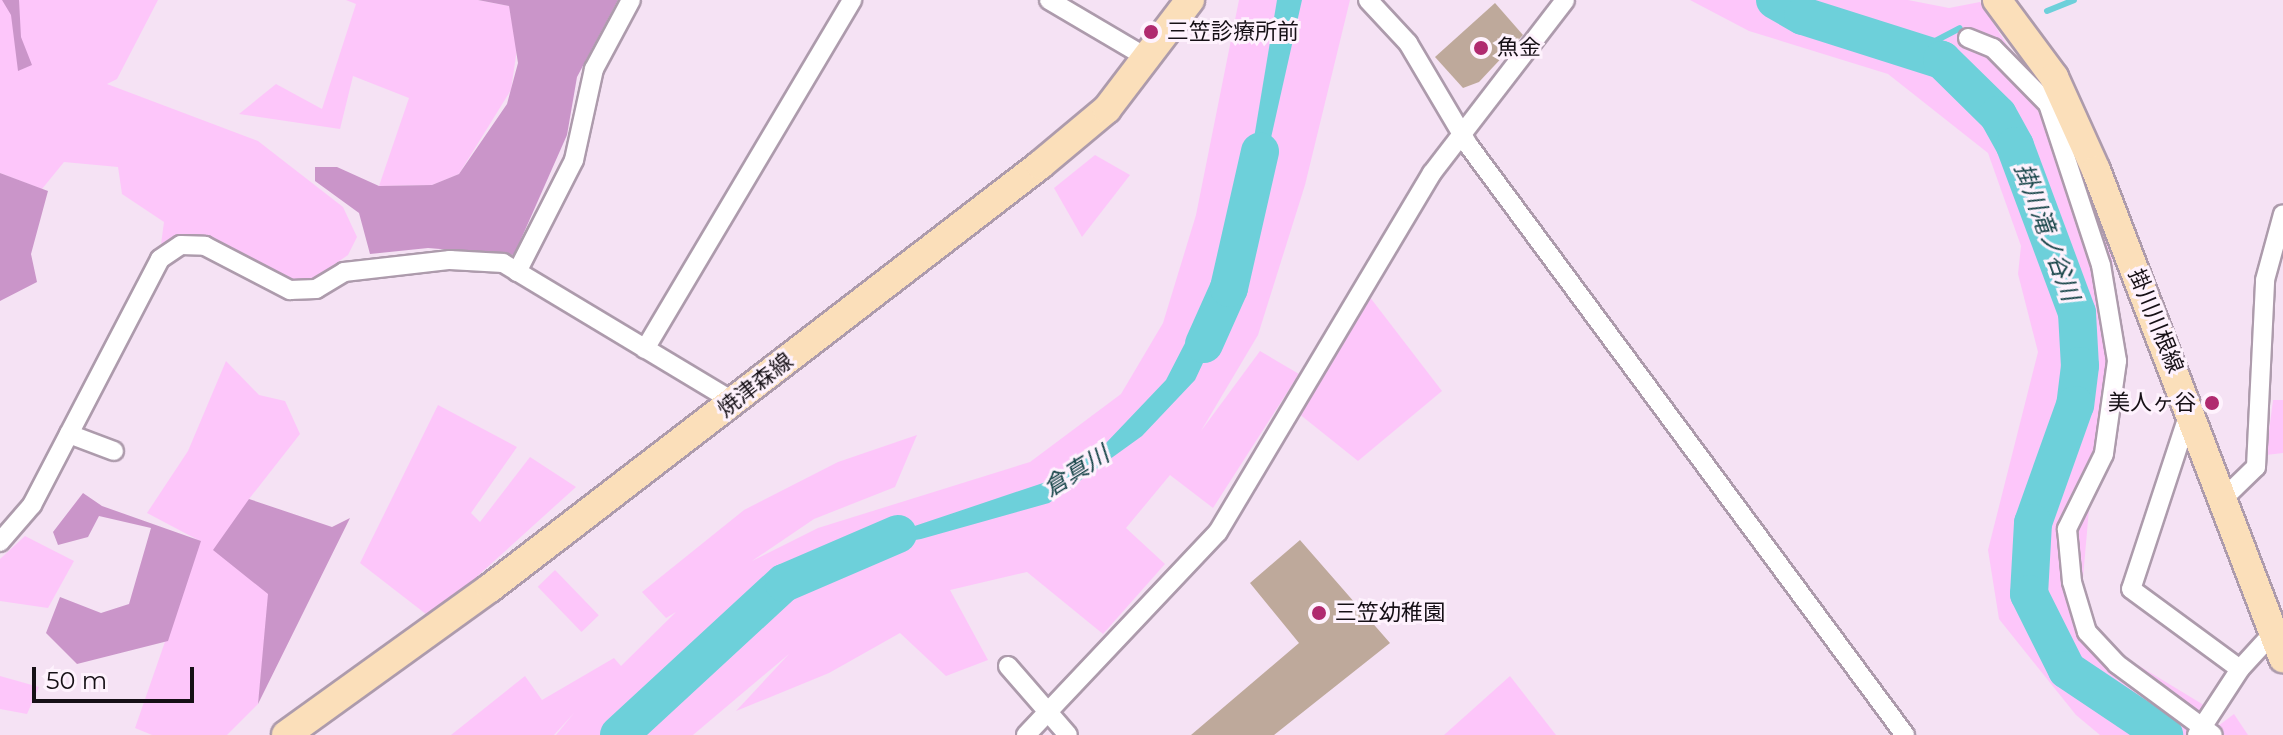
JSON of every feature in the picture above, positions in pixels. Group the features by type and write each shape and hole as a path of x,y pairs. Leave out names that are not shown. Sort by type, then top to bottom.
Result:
{"main road":[{"name":"焼津森線","path":"286,735 733,401 1040,165 1107,109 1149,59 1190,0"},
{"name":"掛川川根線","path":"1999,3 2021,27 2054,77 2096,170 2191,407 2278,645"}],"street":[{"path":"517,272 574,160 594,69 631,0"},
{"path":"645,349 852,0"},
{"path":"1049,0 1149,59"},
{"path":"1368,0 1408,43 1461,134 1905,735"},
{"path":"1026,735 1218,532 1461,134 1565,0"},
{"path":"1968,38 1993,48 2048,104 2101,265 2117,361 2104,454 2067,529 2072,582 2087,632 2117,664 2205,731 2240,669 2278,645"},
{"path":"2225,497 2256,467 2265,280 2283,214"},
{"path":"0,542 32,505 160,259 181,245 205,246 290,290 316,289 344,272 450,260 503,263 733,401"},
{"path":"2191,407 2131,589 2240,669"},
{"path":"69,434 114,451"},
{"path":"1008,666 1068,735"}],"shaded area":[{"path":"0,0 158,0 117,79 107,84 258,141 343,207 357,237 348,255 319,275 313,289 282,286 200,238 160,252 164,222 122,194 118,167 64,162 42,189 0,173"},
{"path":"2,0 19,0 21,37 32,65 18,71 11,15"},
{"path":"346,0 478,0 509,6 517,49 511,90 459,174 432,185 379,186 409,98 353,76 340,129 239,114 276,84 322,109 356,4"},
{"path":"478,0 618,0 577,77 567,135 514,255 428,248 370,254 359,213 315,181 315,167 337,167 379,186 432,185 459,174 507,104 518,63 509,6"},
{"path":"1239,0 1350,0 1305,185 1258,335 1201,431 1260,351 1299,374 1213,508 1170,475 1126,528 1165,564 1103,634 1027,572 950,590 988,660 946,676 900,633 829,673 736,711 789,654 693,735 556,735 574,713 554,735 451,735 525,676 542,700 614,658 621,666 676,612 666,618 642,592 744,510 838,462 917,435 895,487 814,519 752,561 818,528 1030,462 1121,394 1163,323 1196,215"},
{"path":"1690,0 1908,0 1949,8 1980,2 2076,155 2112,254 2120,392 2089,509 2081,601 2113,650 2212,710 2218,726 2234,714 2248,735 2100,735 2076,715 1999,619 1988,550 2038,352 2018,274 2021,246 1988,153 1888,74 1749,31"},
{"path":"1095,155 1130,175 1082,237 1054,188"},
{"path":"0,173 48,191 31,254 37,282 0,301"},
{"path":"1369,296 1442,391 1358,461 1298,413"},
{"path":"226,361 259,395 285,401 300,434 249,499 228,560 269,594 258,704 227,735 152,735 135,728 200,541 147,513 188,451"},
{"path":"2273,400 2283,400 2283,453 2266,455"},
{"path":"438,405 517,447 471,513 480,522 530,457 576,487 431,618 360,563"},
{"path":"83,493 102,506 201,541 168,641 77,664 46,633 60,597 101,613 129,604 151,528 99,516 88,537 58,545 53,532"},
{"path":"249,499 332,527 350,518 258,704 268,594 213,550"},
{"path":"25,536 74,561 48,608 0,601 0,559"},
{"path":"555,570 599,615 581,632 538,587"},
{"path":"0,676 39,687 27,714 0,709"},
{"path":"1510,676 1556,735 1444,735"}],"water":[{"path":"1277,0 1302,0 1255,209 1244,198"},
{"path":"1216,283 1220,295 1233,299 1195,380 1142,436 1049,503 921,539 828,555 1043,483 1106,443 1166,380"}],"building":[{"name":"魚金","path":"1495,3 1523,35 1479,82 1463,88 1435,57"},
{"name":"三笠幼稚園","path":"1300,540 1390,643 1274,735 1191,735 1299,643 1250,583"}],"waterway":[{"name":"掛川滝ノ谷川","path":"1775,0 1803,16 1942,60 1998,115 2015,146 2077,313 2080,366 2075,405 2033,523 2029,594 2067,670 2164,735"},
{"path":"2047,11 2074,0"},
{"path":"1918,50 1960,28"},
{"name":"倉真川","path":"1204,344 1229,288 1260,151"},
{"name":"倉真川","path":"619,735 784,583 898,534"}],"place":[{"name":"三笠診療所前","path":"1151,32"},
{"name":"魚金","path":"1481,48"},
{"name":"美人ヶ谷","path":"2212,403"},
{"name":"三笠幼稚園","path":"1319,613"}]}
